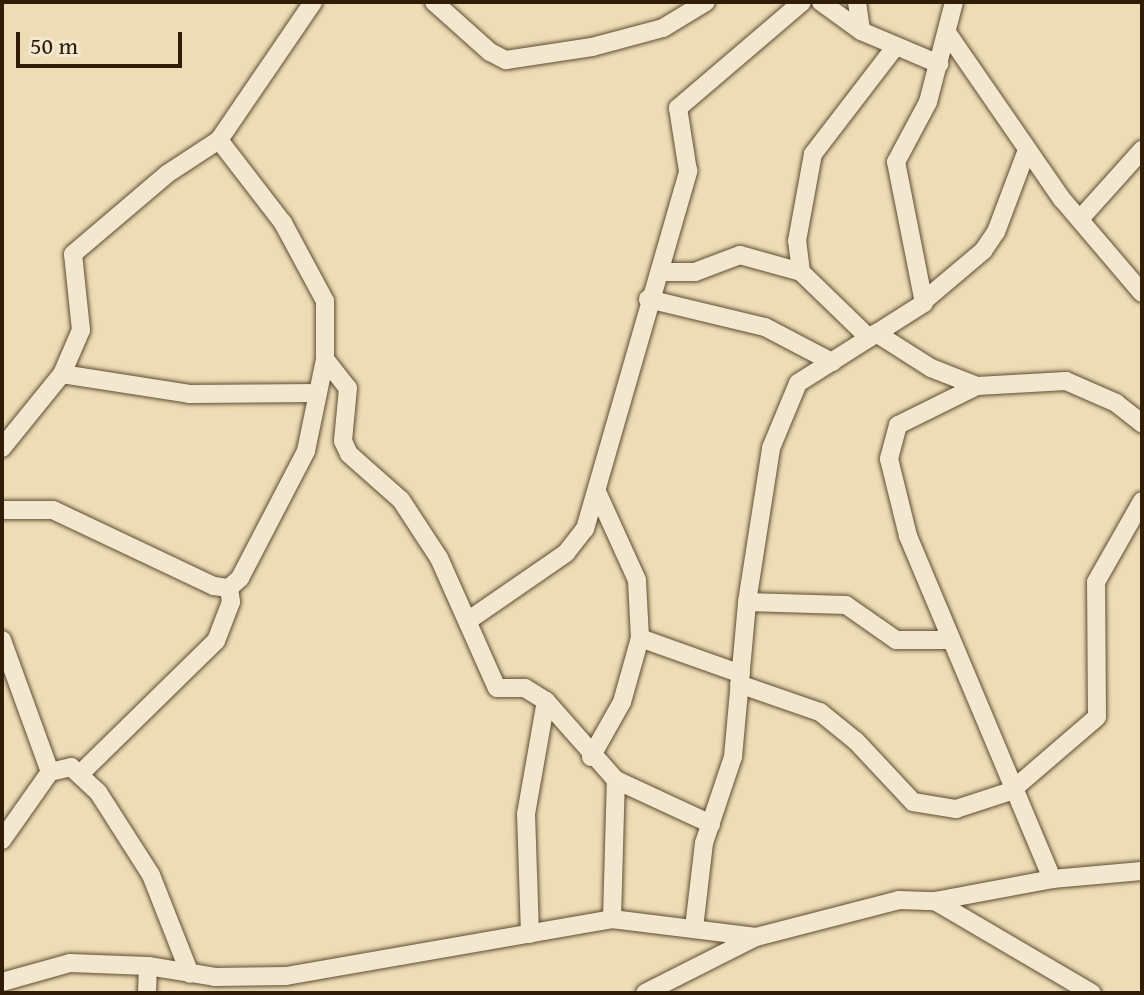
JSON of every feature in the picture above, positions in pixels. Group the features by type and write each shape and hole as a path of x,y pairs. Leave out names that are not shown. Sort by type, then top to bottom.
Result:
{"street":[{"path":"2,448 62,374 81,330 73,254 167,174 219,140 313,2"},
{"path":"434,2 490,52 506,60 592,47 663,28 706,2"},
{"path":"469,620 566,553 585,529 648,299 660,272 688,171 678,108 802,2"},
{"path":"821,2 861,31 939,64"},
{"path":"857,2 861,31"},
{"path":"926,299 896,162 928,102 954,2"},
{"path":"948,34 1027,150 1142,293"},
{"path":"801,272 797,241 813,154 896,46"},
{"path":"2,510 53,510 214,586 229,588 240,578 306,451 325,359 325,301 283,223 219,140"},
{"path":"694,928 704,843 733,757 747,602 771,448 798,383 926,299 983,251 996,232 1027,150"},
{"path":"1080,219 1142,150"},
{"path":"660,272 695,272 740,255 801,272 872,336 931,368 977,386"},
{"path":"648,299 765,327 832,362"},
{"path":"325,359 348,388 343,441 349,454 401,500 439,558 497,688 525,688 546,701 591,757 616,780 711,824"},
{"path":"62,374 189,394 318,393"},
{"path":"1052,879 1011,791 908,536 889,448 898,425 977,386 1066,381 1116,403 1142,423"},
{"path":"591,757 622,702 640,638 637,580 597,492"},
{"path":"640,638 820,712 856,741 913,802 956,809 1011,791 1097,717 1096,582 1142,501"},
{"path":"81,773 216,641 231,602 229,588"},
{"path":"747,602 846,605 896,640 951,640"},
{"path":"2,640 50,772"},
{"path":"530,934 526,814 546,701"},
{"path":"2,840 50,772 61,766 81,773 151,875 190,974"},
{"path":"612,919 616,780"},
{"path":"650,992 756,937 899,900 935,901 1052,879 1142,871"},
{"path":"935,901 1092,993"},
{"path":"2,982 70,963 148,966 190,974 286,976 612,919 756,937"},
{"path":"147,993 148,966"}]}
